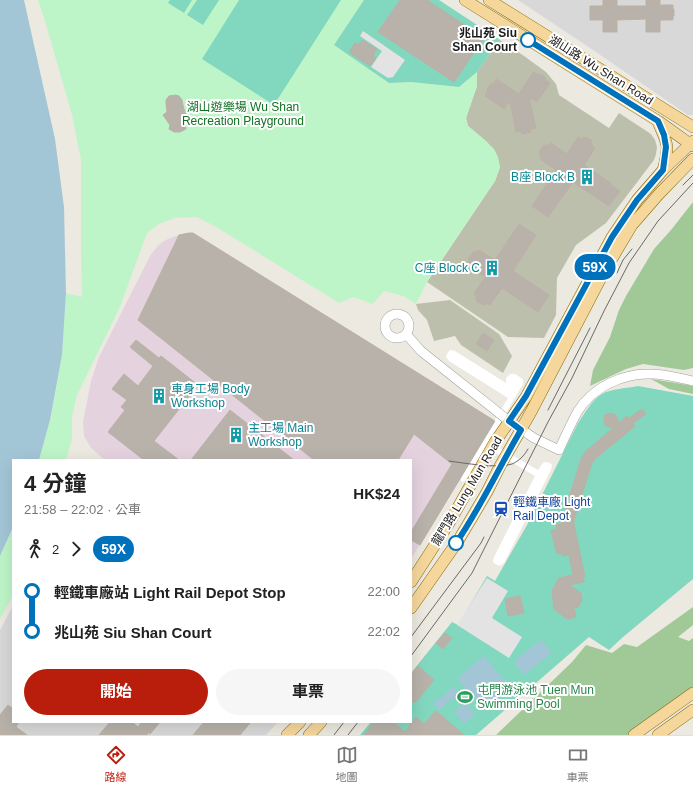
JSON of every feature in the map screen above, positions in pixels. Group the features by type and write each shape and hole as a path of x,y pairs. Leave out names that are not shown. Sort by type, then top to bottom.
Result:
{"main road":[{"name":"湖山路 Wu Shan Road","path":"465,0 658,121 692,144"},
{"name":"湖山路 Wu Shan Road","path":"489,0 693,127"},
{"path":"658,121 664,135 666,147 663,170"},
{"name":"龍門路 Lung Mun Road","path":"412,580 442,534 481,465 526,396 612,237 637,200 663,170 692,144"},
{"name":"龍門路 Lung Mun Road","path":"412,607 462,533 487,492 604,272 632,225 659,194 693,159"},
{"path":"634,735 693,693"},
{"path":"658,735 693,710"},
{"path":"287,735 299,723"},
{"path":"309,735 320,723"}],"street":[{"path":"406,334 421,351 509,421 534,438 559,450 578,412 585,402 594,393 615,380 633,375 651,374 693,381"}],"shaded area":[{"name":"兆山苑 Siu Shan Court","path":"518,0 693,0 693,115 688,115"},
{"path":"363,31 405,60 393,77 388,78 371,67 382,51 360,36"},
{"path":"500,40 546,72 556,84 559,95 609,128 619,113 651,134 657,147 654,160 606,223 576,245 557,278 556,315 544,338 508,337 427,282 495,181 500,167 487,142 468,126 466,118 477,86 477,72"},
{"path":"193,233 495,421 412,557 412,459 104,459 91,448 84,436 83,422 91,381 99,357 150,256 162,242 179,235"},
{"path":"450,300 499,334 512,356 503,373 461,345 455,336 434,341 427,320 418,310 416,304"},
{"path":"487,578 508,591 492,618 522,637 509,658 457,625"},
{"path":"12,608 12,723 277,723 266,735 0,735 0,630"}],"green space":[{"name":"湖山遊樂場 Wu Shan Recreation Playground","path":"38,0 364,0 334,45 389,83 411,82 459,87 477,72 477,86 466,118 468,126 494,149 498,157 500,167 495,181 427,282 416,304 403,296 384,291 373,304 353,297 339,303 218,228 197,217 175,218 159,224 147,233 120,307 77,395 72,417 72,439 66,459 39,459 50,420 62,355 66,293 82,297 81,160 72,115"},
{"path":"170,0 192,0 184,13 168,3"},
{"path":"197,0 219,0 203,25 187,15"},
{"path":"239,0 341,0 274,105 202,59"},
{"path":"364,0 439,0 500,40 477,72 459,87 411,82 389,83 334,45"},
{"path":"693,202 693,368 684,370 643,364 626,369 590,386 593,370 610,337 619,310 626,296 654,249"},
{"path":"651,379 693,386 693,394 669,389"},
{"path":"638,386 693,396 693,579 609,650 589,637 476,735 360,735 370,723 412,723 412,672 452,622 458,625 487,576 495,581 527,525 578,423 595,400 605,392"},
{"path":"12,529 12,597 0,619 0,556"},
{"path":"693,607 693,625 678,637 689,641 693,638 693,687 630,735 496,735 572,662 586,645 612,653 624,644 637,647"}],"water":[{"path":"0,0 24,0 55,139 64,207 66,293 62,355 50,420 39,459 12,459 12,529 0,556"},
{"path":"541,640 552,653 524,675 514,661"},
{"path":"484,656 511,689 484,711 457,678"},
{"path":"454,688 459,693 457,697 447,703 441,710 438,710 435,707 435,702 445,695 449,689"},
{"path":"465,702 475,714 464,724 454,712"}],"pier":[{"path":"450,350 455,351 506,383 506,378 510,374 515,374 523,379 523,384 489,442 538,470 545,462 552,465 551,470 504,563 500,566 493,562 494,557 535,476 486,447 466,480 464,482 461,481 461,477 508,398 449,361 446,357"}],"building":[{"path":"400,0 427,0 484,38 454,82 378,32"},
{"path":"603,0 617,0 617,6 646,6 646,0 660,0 660,5 673,5 673,20 660,20 660,32 646,32 646,19 617,20 617,32 603,32 603,20 590,20 590,6 603,6"},
{"path":"362,40 377,49 373,55 376,58 370,66 349,52 355,43 358,45"},
{"path":"533,72 539,75 540,74 550,83 537,102 529,97 536,128 530,129 531,132 522,134 521,131 516,132 510,101 504,109 485,96 491,83 493,85 496,79 519,94"},
{"path":"169,96 179,96 182,100 184,110 189,111 189,117 185,124 186,129 180,132 174,132 169,129 170,125 163,115 167,112 166,100"},
{"name":"B座 Block B","path":"578,137 581,139 586,137 592,141 592,146 595,148 584,165 620,191 609,206 573,182 548,217 532,206 556,170 540,159 542,156 539,155 541,153 539,152 544,145 545,146 547,144 549,146 551,143 567,154"},
{"name":"C座 Block C","path":"519,224 536,235 513,271 549,295 538,312 502,288 490,305 487,303 486,305 483,305 476,301 477,299 475,298 477,296 474,294 485,277 469,266 470,263 468,262 470,260 468,259 473,252 478,252 479,250 495,260"},
{"path":"193,233 495,421 420,545 412,541 412,530 452,464 414,434 399,459 313,459 138,320 179,235"},
{"path":"483,333 494,340 487,351 476,344"},
{"path":"136,340 159,358 161,356 198,385 154,441 178,459 143,459 108,432 125,410 121,407 127,400 112,389 124,374 138,386 153,366 130,347"},
{"path":"642,409 646,414 633,423 635,426 592,463 574,520 585,577 583,577 584,582 569,585 581,593 582,601 578,607 574,608 576,617 567,619 554,609 552,591 559,578 573,575 569,555 562,556 561,553 557,554 551,530 557,529 556,525 562,524 581,459 586,451 613,428 605,425 605,415 611,413 616,415 619,423 627,416 629,418"},
{"name":"主工場 Main Workshop","path":"230,410 293,459 192,459"},
{"path":"520,596 524,613 508,616 505,599"},
{"path":"445,633 452,638 443,649 436,643"},
{"path":"418,666 434,680 415,703 412,701 412,674"},
{"path":"8,705 12,708 12,723 18,723 16,727 27,735 0,735 0,715"},
{"path":"436,711 464,735 364,735 373,723 394,723 405,732 416,717 424,724"},
{"path":"109,723 133,723 138,727 141,723 159,723 150,734 149,732 147,735 99,735"},
{"path":"203,723 250,723 240,735 193,735"}],"tram line":[{"path":"683,185 693,175"},
{"path":"412,655 472,573 629,263 658,221 693,183"},
{"path":"617,273 623,260 632,249"},
{"path":"548,410 590,328"},
{"path":"449,461 481,465 506,465 512,464 519,460 528,449"},
{"path":"412,636 484,537"},
{"path":"334,735 343,723"},
{"path":"348,735 357,723"}],"bus line":[{"name":"59X","path":"456,543 487,492 521,430 509,421 526,396 612,237 637,200 663,170 666,154 664,135 658,121 528,40"}],"place":[{"name":"兆山苑 Siu Shan Court","path":"528,40"},
{"name":"B座 Block B","path":"587,177"},
{"name":"C座 Block C","path":"492,268"},
{"name":"車身工場 Body Workshop","path":"159,396"},
{"name":"主工場 Main Workshop","path":"236,435"},
{"name":"輕鐵車廠 Light Rail Depot","path":"501,509"},
{"name":"屯門游泳池 Tuen Mun Swimming Pool","path":"465,697"}]}
